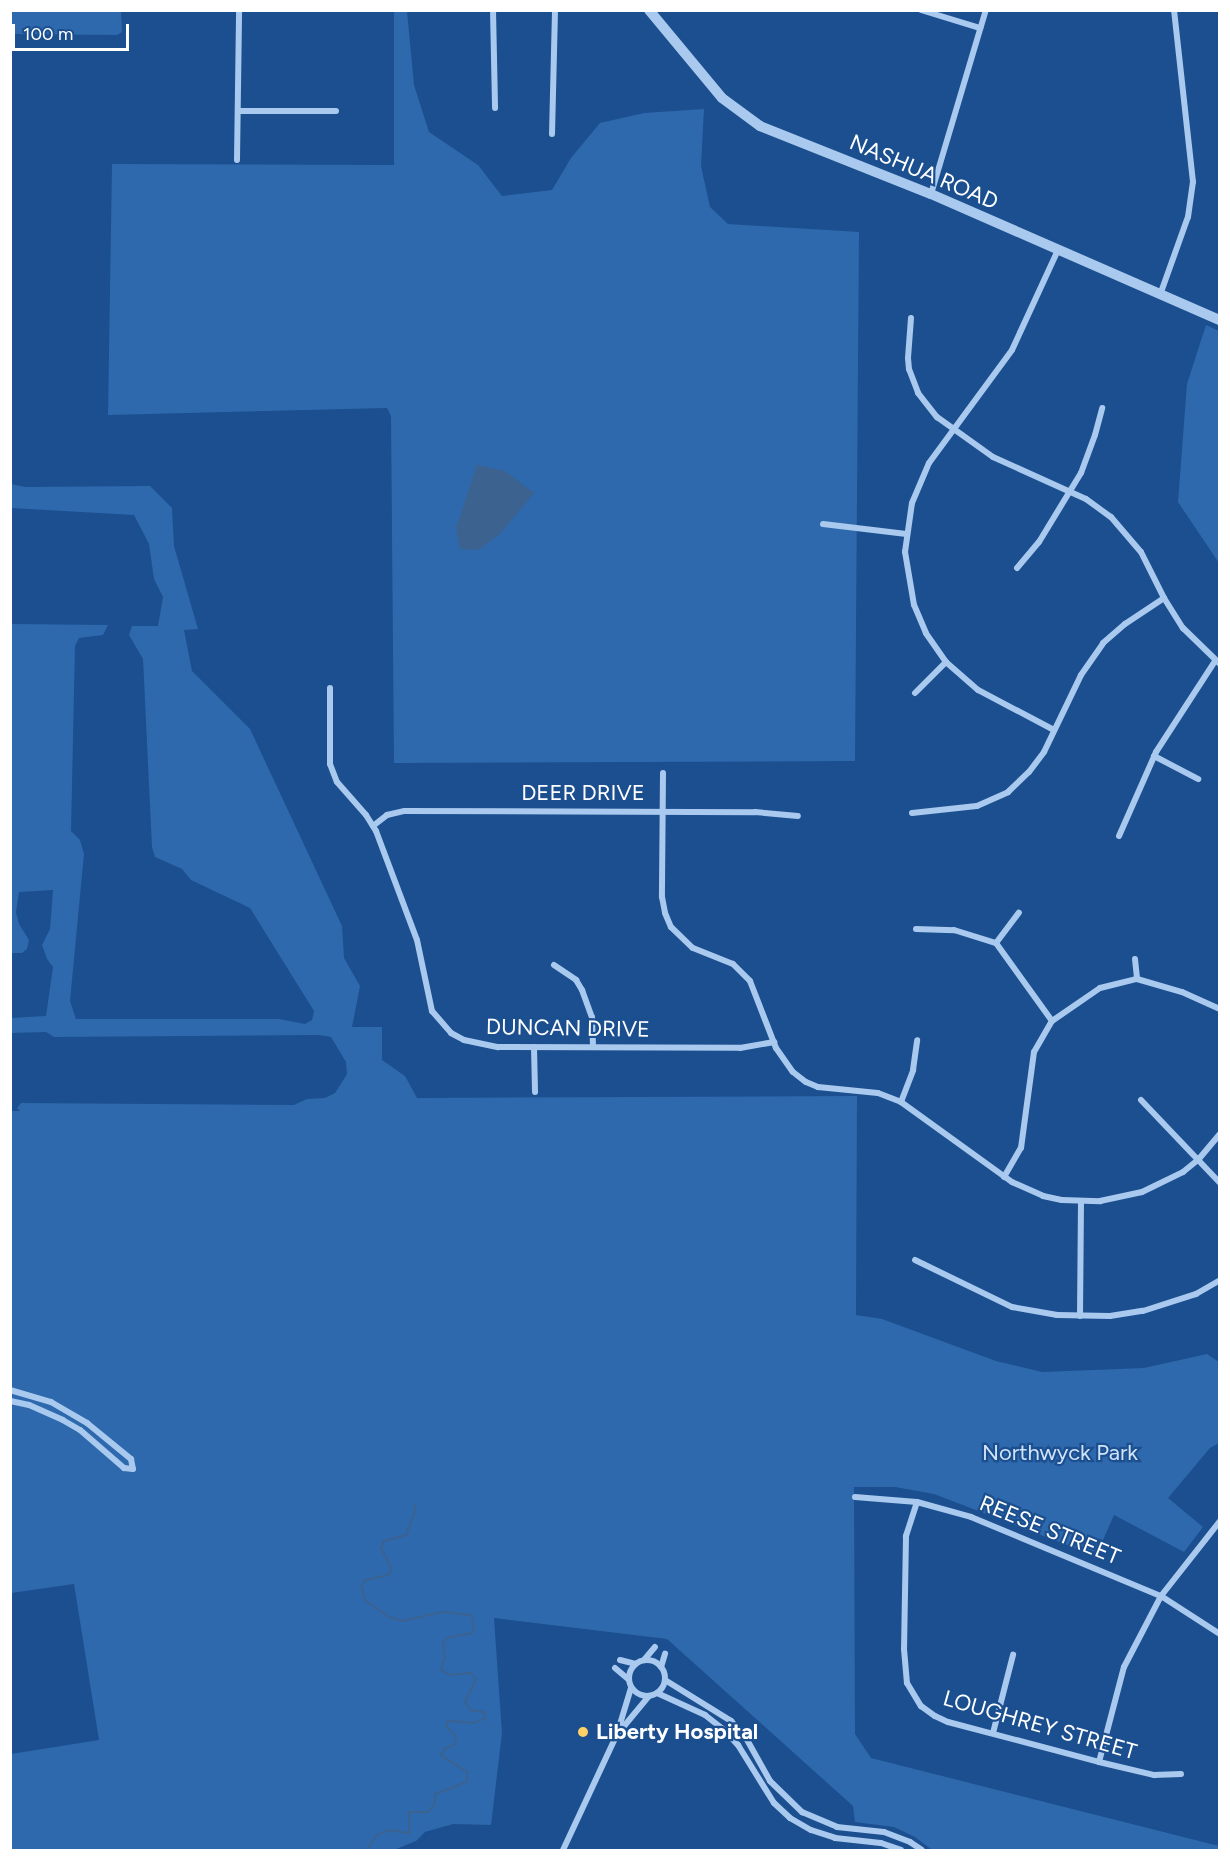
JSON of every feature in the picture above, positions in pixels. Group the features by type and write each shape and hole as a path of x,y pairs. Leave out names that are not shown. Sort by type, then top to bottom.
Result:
{"street":[{"path":"237,160 239,10"},
{"path":"493,10 495,108"},
{"path":"552,134 555,10"},
{"name":"NASHUA ROAD","path":"649,10 708,83 733,107 754,122 931,194 1220,321"},
{"path":"921,10 980,28"},
{"path":"931,194 986,10"},
{"path":"1160,295 1188,217 1193,182 1174,10"},
{"path":"238,111 336,111"},
{"path":"1054,730 978,690 946,662 926,633 914,605 906,570 906,534 920,483 940,444 976,402 1012,350 1058,250"},
{"path":"911,318 908,358 914,383 927,406 952,430 993,457 1070,492 1099,508 1122,528 1141,552 1164,598 1183,628 1217,662 1175,720 1154,756 1119,836"},
{"path":"1017,568 1039,542 1070,492 1088,458 1102,408"},
{"path":"823,524 906,534"},
{"path":"912,813 977,806 998,798 1037,763 1085,666 1103,643 1125,624 1164,598"},
{"path":"915,693 946,662"},
{"name":"DUNCAN DRIVE","path":"330,688 330,764 337,782 373,826 399,897 412,924 432,1011 441,1023 464,1040 480,1045 740,1048 774,1042"},
{"path":"1154,756 1198,779"},
{"path":"663,773 662,897 671,927 693,948 733,964 750,981 782,1059 806,1082 818,1087 878,1093 900,1102 1004,1177 1043,1196 1081,1202 1118,1199 1142,1192 1183,1172 1198,1160 1220,1134"},
{"name":"DEER DRIVE","path":"373,826 387,815 405,811 755,812 798,816"},
{"path":"996,943 1019,913"},
{"path":"916,929 954,930 996,943 1052,1020"},
{"path":"1135,958 1137,979"},
{"path":"554,965 576,980 582,990 592,1017 593,1047"},
{"path":"1004,1177 1021,1148 1034,1052 1052,1020 1100,988 1137,979 1182,992 1220,1009"},
{"path":"900,1102 913,1070 917,1040"},
{"path":"534,1047 535,1092"},
{"path":"1141,1100 1220,1183"},
{"path":"1080,1316 1081,1202"},
{"path":"915,1260 1012,1307 1032,1312 1080,1316 1110,1316 1143,1311 1196,1294 1220,1280"},
{"path":"10,1390 51,1402 87,1423 131,1460 133,1469 124,1468 71,1425 29,1405 10,1401"},
{"path":"29,1405 32,1395"},
{"name":"REESE STREET","path":"855,1497 916,1502 971,1516 1161,1596 1220,1634"},
{"name":"LOUGHREY STREET","path":"916,1502 906,1536 904,1649 907,1683 921,1706 935,1716 1100,1762 1154,1775 1181,1774"},
{"path":"1100,1762 1124,1667 1161,1596 1220,1521"},
{"path":"628,1680 630,1671 656,1647"},
{"path":"665,1654 661,1667 665,1680 731,1721 746,1738 770,1780 802,1812 837,1827 884,1832 910,1842 922,1851"},
{"path":"993,1733 1013,1655"},
{"path":"620,1660 636,1664"},
{"path":"644,1660 661,1667"},
{"path":"615,1668 628,1680 631,1688 640,1695 649,1696 657,1693 674,1698 705,1715 724,1730 738,1745 774,1803 790,1818 812,1830 835,1838 881,1843 901,1851"},
{"path":"657,1693 665,1680"},
{"path":"563,1851 617,1734 631,1688"},
{"path":"617,1734 649,1696"}],"green space":[{"path":"10,11 121,11 122,32 117,35 11,34"},
{"path":"394,11 407,11 414,85 429,132 478,165 502,196 552,190 571,158 600,123 644,113 704,109 701,166 710,207 728,224 859,232 855,761 394,763 391,416 387,408 108,415 112,164 394,165"},
{"path":"1206,325 1219,331 1219,563 1178,502 1187,384"},
{"name":"Northwyck Park","path":"10,484 26,487 150,486 172,508 174,546 198,629 184,630 192,671 250,729 342,926 344,958 360,986 352,1027 382,1027 382,1060 405,1076 417,1098 857,1096 856,1315 882,1319 996,1361 1042,1372 1144,1368 1207,1354 1219,1362 1219,1443 1210,1448 1168,1498 1203,1527 1184,1552 1114,1515 1096,1556 934,1494 895,1487 854,1487 855,1734 871,1758 1219,1846 1219,1850 932,1850 915,1837 894,1827 855,1822 853,1806 667,1639 494,1618 502,1733 491,1825 453,1824 425,1832 416,1841 394,1850 11,1850 11,1754 99,1740 74,1584 11,1593 11,1111 20,1111 17,1108 21,1103 294,1105 307,1099 325,1098 335,1093 347,1074 346,1062 331,1037 319,1035 54,1037 46,1032 11,1033 11,1018 46,1016 53,967 42,945 50,929 53,890 19,892 16,912 19,924 29,940 27,949 22,953 11,953 11,624 108,625 103,635 79,638 75,646 71,831 80,840 84,854 70,1001 76,1019 279,1019 305,1024 312,1020 314,1011 250,908 191,880 182,869 155,857 152,847 143,659 129,635 132,626 158,626 163,597 154,579 149,544 134,515 11,508"}],"shaded area":[{"path":"477,465 505,471 534,493 501,533 479,550 460,549 456,528"}],"waterway":[{"path":"366,1850 377,1835 389,1830 409,1833 409,1812 428,1812 435,1803 435,1794 467,1782 467,1772 441,1755 444,1749 455,1744 456,1737 446,1726 448,1721 474,1723 485,1718 484,1712 471,1710 465,1702 476,1679 471,1673 450,1675 441,1670 445,1657 443,1642 450,1637 472,1633 474,1624 471,1615 442,1612 403,1621 389,1617 365,1600 361,1586 365,1580 388,1575 392,1569 381,1548 384,1541 406,1535 415,1511 414,1505"}],"place":[{"name":"Liberty Hospital","path":"583,1732"}]}
